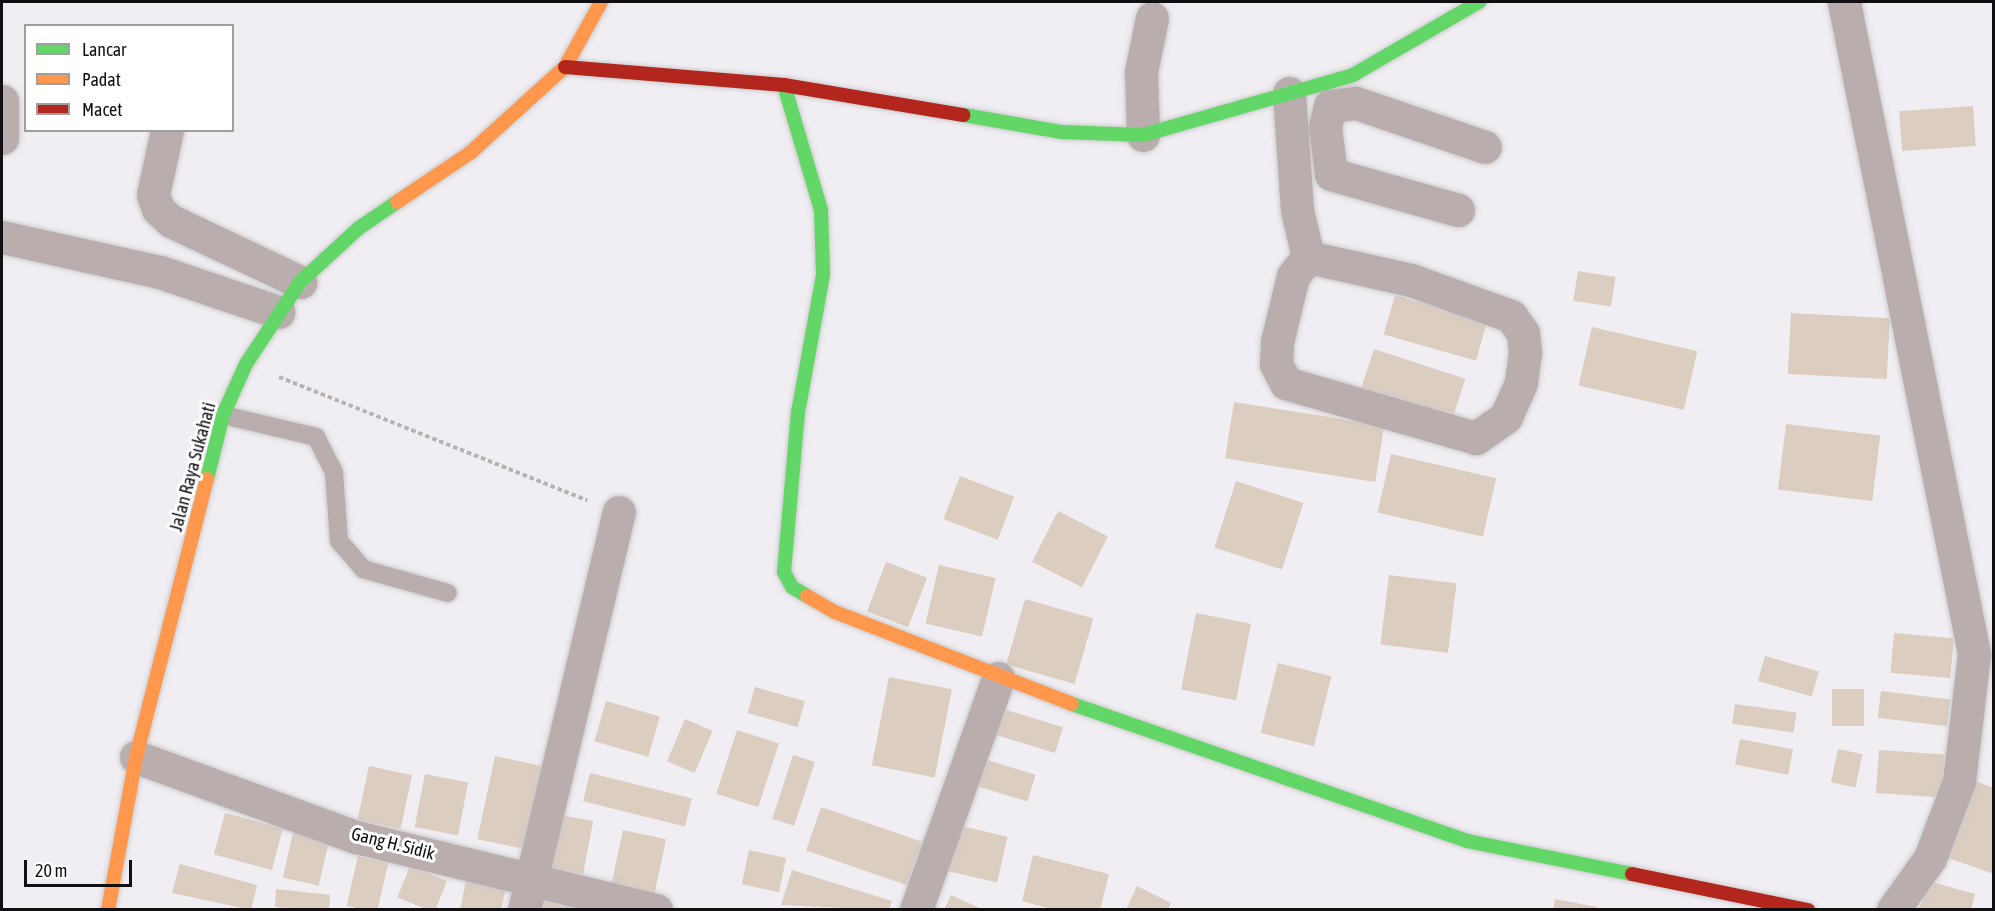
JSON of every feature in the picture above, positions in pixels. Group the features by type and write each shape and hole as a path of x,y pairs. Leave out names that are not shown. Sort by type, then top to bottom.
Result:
{"street":[{"name":"Jalan Raya Sukahati","path":"108,909 136,757 223,416 246,364 278,312 300,282 359,228 470,153 565,68 601,2"},
{"path":"565,68 784,85 1061,132 1143,135 1313,95 1353,75 1479,2"},
{"path":"1844,2 1974,654 1959,780 1930,858 1893,909"},
{"path":"1143,135 1141,72 1152,18"},
{"path":"784,85 821,210 823,274 798,412 784,572 806,598 998,678 1467,841 1808,909"},
{"path":"1313,95 1356,103 1485,147"},
{"path":"1313,95 1324,127 1331,174 1458,210"},
{"path":"1308,257 1298,210 1313,95"},
{"path":"2,101 2,138"},
{"path":"167,132 153,195 158,209 171,221 300,282"},
{"path":"2,237 160,272 278,312"},
{"path":"1308,257 1411,280 1511,316 1523,333 1525,353 1521,383 1506,417 1476,438 1286,383 1276,364 1277,342 1293,276 1308,257"},
{"path":"524,909 534,878 619,512"},
{"path":"916,909 998,678"},
{"name":"Gang H. Sidik","path":"136,757 356,837 656,909"}],"lane":[{"path":"223,416 316,437 334,472 339,541 363,569 448,593"}],"path":[{"path":"246,364 619,512"}],"building":[{"path":"1973,106 1976,146 1902,151 1899,111"},
{"path":"1578,271 1616,277 1611,307 1573,301"},
{"path":"1395,295 1487,321 1476,361 1384,334"},
{"path":"1791,313 1890,318 1887,379 1788,374"},
{"path":"1592,327 1697,351 1684,410 1579,385"},
{"path":"1374,349 1465,379 1450,426 1359,397"},
{"path":"1234,402 1384,426 1375,482 1225,458"},
{"path":"1786,424 1880,436 1872,501 1778,490"},
{"path":"1391,454 1496,478 1483,537 1378,512"},
{"path":"960,476 1014,497 998,540 944,519"},
{"path":"1236,481 1304,503 1282,570 1214,548"},
{"path":"1058,511 1108,536 1082,587 1032,562"},
{"path":"886,562 927,578 908,627 867,611"},
{"path":"939,565 996,578 982,637 926,623"},
{"path":"1389,575 1456,583 1448,653 1380,644"},
{"path":"1025,599 1093,619 1075,684 1006,664"},
{"path":"1196,613 1251,624 1236,700 1181,690"},
{"path":"1894,633 1954,638 1950,678 1891,673"},
{"path":"1765,656 1819,671 1812,696 1758,681"},
{"path":"1278,663 1331,676 1314,746 1261,733"},
{"path":"889,677 952,689 935,778 872,765"},
{"path":"755,687 805,701 798,727 748,713"},
{"path":"1832,689 1864,689 1864,726 1832,726"},
{"path":"1881,691 1950,700 1947,726 1878,718"},
{"path":"606,701 660,716 648,757 594,741"},
{"path":"1735,704 1796,713 1794,732 1732,724"},
{"path":"997,707 1063,727 1055,753 989,733"},
{"path":"685,719 713,731 695,773 667,761"},
{"path":"737,730 779,744 758,807 716,794"},
{"path":"1740,739 1793,749 1788,775 1735,765"},
{"path":"1838,749 1862,754 1855,787 1831,782"},
{"path":"1879,750 1945,755 1942,797 1876,793"},
{"path":"793,755 815,762 794,826 772,819"},
{"path":"495,756 542,766 524,849 477,839"},
{"path":"984,759 1036,775 1027,802 976,786"},
{"path":"369,766 412,775 401,829 358,820"},
{"path":"590,773 692,798 685,827 583,801"},
{"path":"425,774 468,782 458,835 415,827"},
{"path":"1975,781 1994,788 1994,874 1948,858"},
{"path":"821,807 922,842 907,885 806,850"},
{"path":"225,813 283,829 272,870 214,855"},
{"path":"551,813 593,821 583,874 541,866"},
{"path":"296,820 332,828 319,886 283,877"},
{"path":"957,825 1008,837 997,882 946,871"},
{"path":"623,830 666,839 655,893 612,884"},
{"path":"749,850 786,858 779,892 742,884"},
{"path":"1033,855 1109,874 1100,910 1055,910 1022,901"},
{"path":"358,856 388,863 377,910 347,906"},
{"path":"180,864 257,885 251,910 172,893"},
{"path":"410,866 447,881 435,910 428,910 397,898"},
{"path":"469,866 509,874 501,910 460,910"},
{"path":"792,870 892,901 889,910 781,905"},
{"path":"1928,881 1975,894 1971,910 1919,910"},
{"path":"1137,886 1171,903 1168,910 1126,910"},
{"path":"276,889 330,895 329,910 275,907"},
{"path":"533,889 590,910 529,910"},
{"path":"951,895 984,910 944,910"},
{"path":"1555,899 1597,907 1596,910 1553,910"}],"traffic: fast":[{"path":"964,115 1061,132 1143,135 1353,75 1479,2"},
{"path":"784,85 821,210 823,275 798,412 784,572 792,587 807,596"},
{"path":"207,479 223,415 246,364 300,282 359,228 397,202"},
{"path":"1072,704 1467,841 1632,874"}],"traffic: slow":[{"path":"397,202 470,153 565,67 601,2"},
{"path":"108,910 136,757 207,479"},
{"path":"807,596 835,612 1072,704"}],"traffic: jam":[{"path":"565,67 784,85 964,115"},
{"path":"1632,874 1808,910"}]}
